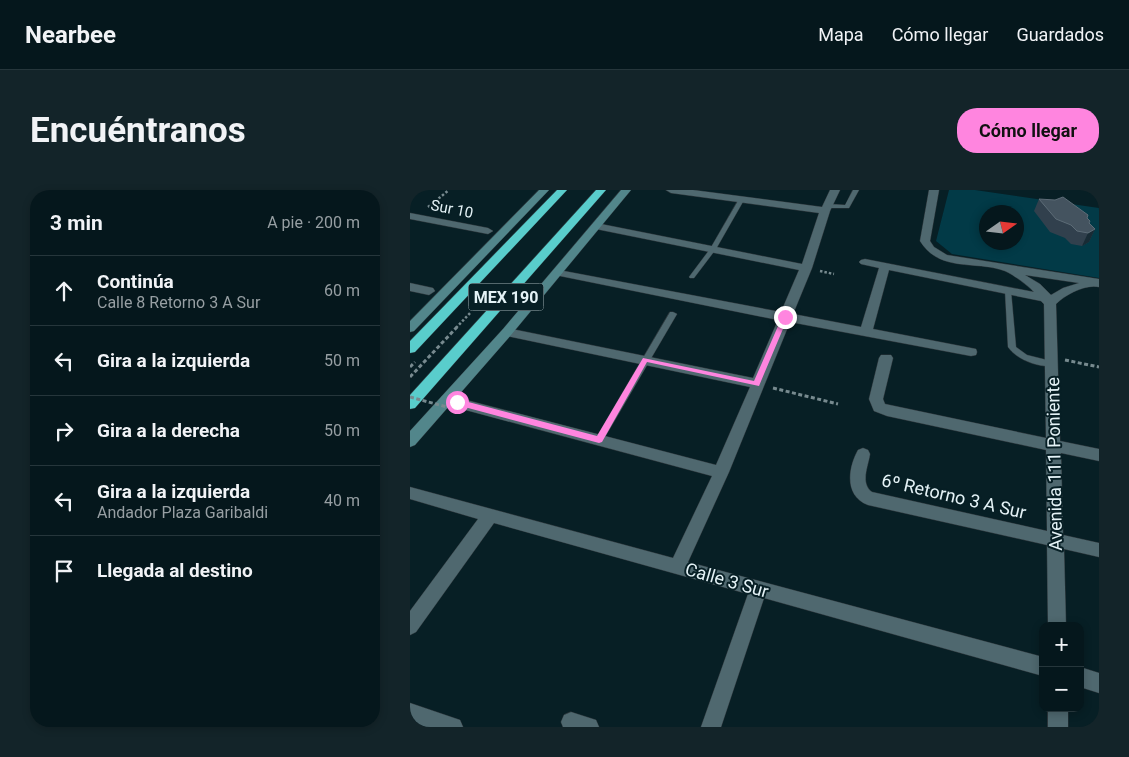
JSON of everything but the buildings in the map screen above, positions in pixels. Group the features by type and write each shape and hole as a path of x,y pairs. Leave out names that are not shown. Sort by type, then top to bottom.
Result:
{"highway":[{"name":"MEX 190","path":"410,349 562,190"},
{"name":"MEX 190","path":"410,404 601,190"}],"street":[{"path":"410,328 544,190"},
{"path":"410,441 447,404 626,190"},
{"path":"671,190 741,200 826,208"},
{"path":"678,566 721,472 806,268 826,208 835,190"},
{"path":"934,190 925,241 936,254 954,261 1098,283"},
{"name":"Sur 10","path":"410,216 488,231"},
{"path":"596,226 806,268"},
{"path":"865,262 1050,299 1070,289 1098,283"},
{"path":"866,331 885,266"},
{"path":"1011,270 1050,299"},
{"path":"564,274 683,299 866,331 971,352"},
{"path":"410,286 429,291"},
{"name":"Avenida 111 Poniente","path":"1050,299 1057,622"},
{"path":"506,332 757,384"},
{"path":"886,358 876,399 880,407 887,411 1099,455"},
{"path":"447,404 599,440 721,472"},
{"name":"6º Retorno 3 A Sur","path":"863,454 857,480 860,492 868,498 1099,550"},
{"name":"Calle 3 Sur","path":"410,493 1039,666"},
{"path":"410,626 490,515"},
{"path":"711,727 758,589"},
{"path":"1084,679 1099,683"},
{"path":"1058,712 1058,727"},
{"path":"410,713 453,727"}],"lane":[{"path":"826,208 847,207 856,190"},
{"path":"692,277 713,248 741,200"},
{"path":"1008,291 1012,347 1022,357 1052,361"},
{"path":"599,440 673,314"}],"path":[{"path":"1052,361 1099,367"},
{"path":"757,384 838,404"},
{"path":"410,397 447,404"}],"shaded area":[{"path":"949,190 975,190 1099,208 1099,278 952,254 936,241"}],"route":[{"path":"457,402 599,440 646,360 757,384 785,317"}]}
